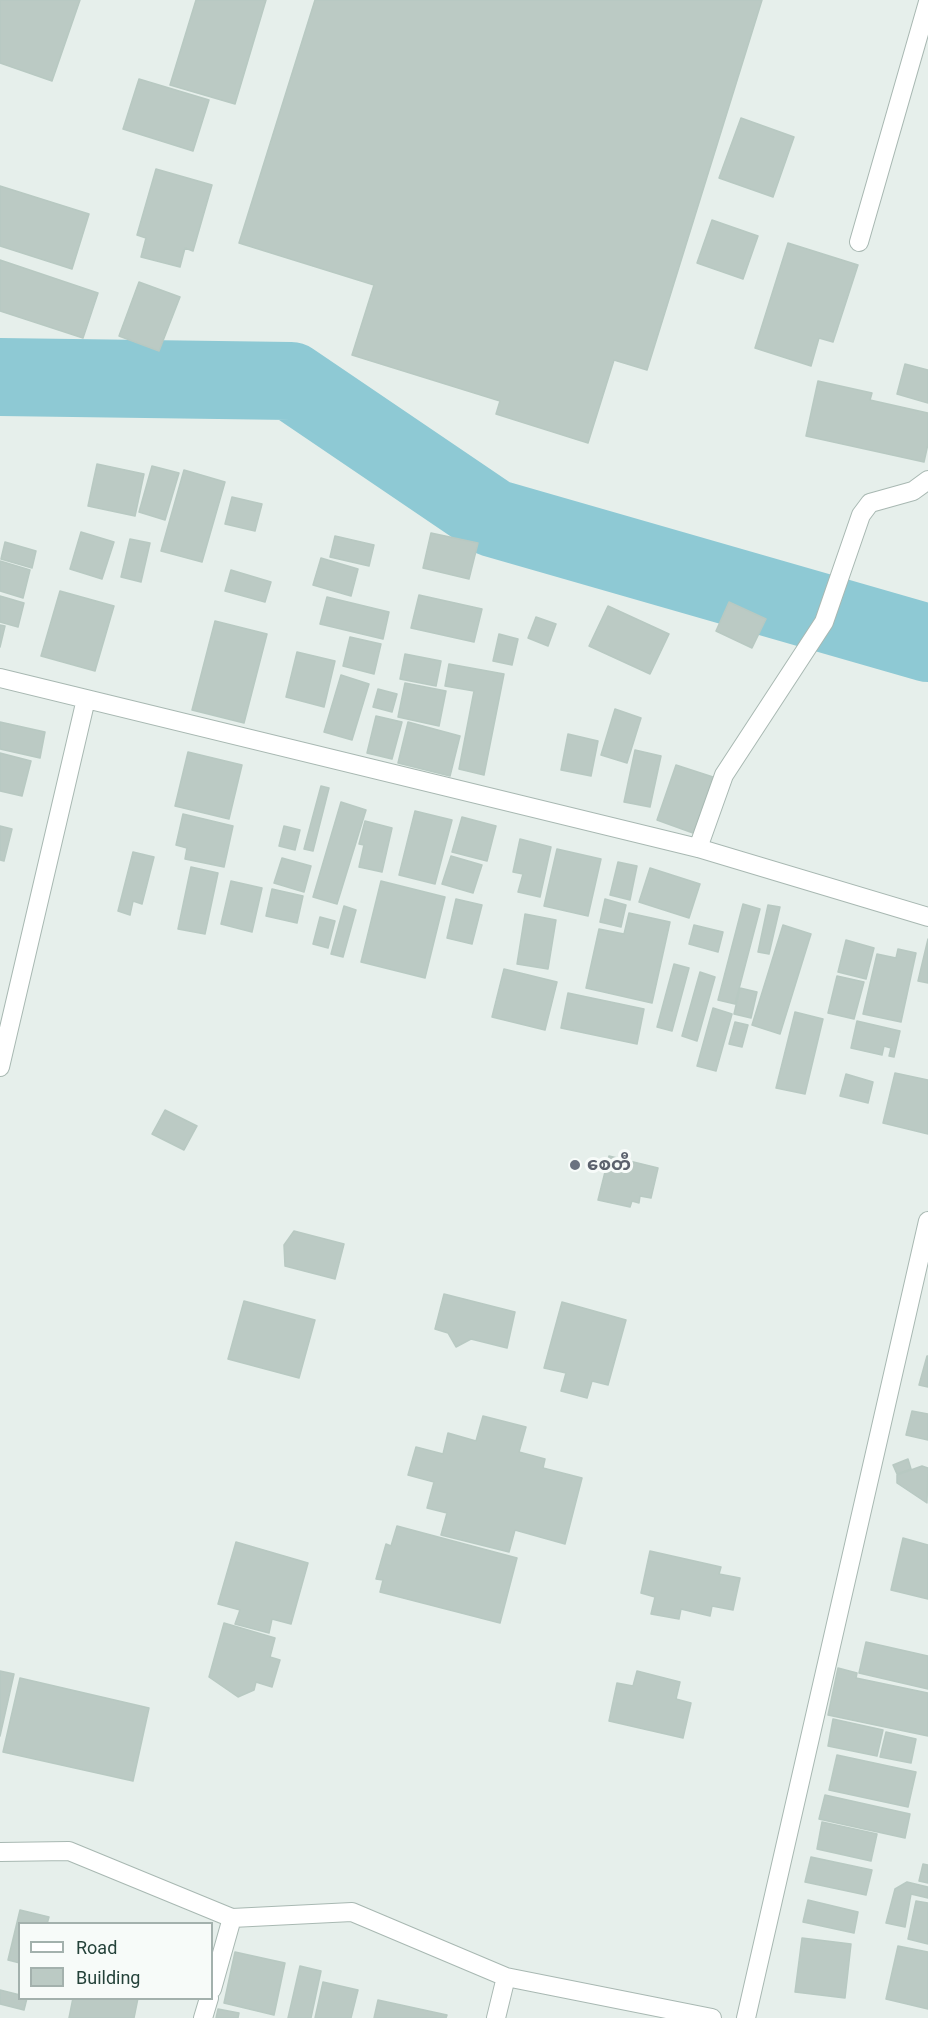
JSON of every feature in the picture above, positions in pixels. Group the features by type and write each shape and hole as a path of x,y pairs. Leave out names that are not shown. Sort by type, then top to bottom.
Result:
{"street":[{"path":"859,242 928,2"},
{"path":"698,848 724,776 824,622 861,515 870,503 913,491 928,480"},
{"path":"0,678 698,848 928,917"},
{"path":"0,1067 86,699"},
{"path":"746,2018 928,1221"},
{"path":"0,1851 69,1851 231,1918 352,1912 506,1977 712,2018"},
{"path":"213,1985 231,1918"},
{"path":"496,2018 506,1977"},
{"path":"203,2018 208,2000"}],"building":[{"path":"0,0 80,0 52,81 0,63"},
{"path":"196,0 266,0 235,104 170,85"},
{"path":"315,0 762,0 647,370 614,360 588,443 496,414 500,401 352,355 374,285 239,243"},
{"path":"139,79 209,100 193,151 123,129"},
{"path":"741,118 794,137 773,197 719,178"},
{"path":"156,169 212,185 193,251 185,248 180,267 141,257 146,238 137,235"},
{"path":"0,186 89,214 72,269 0,246"},
{"path":"712,220 758,236 743,279 697,263"},
{"path":"788,243 858,265 833,342 819,338 811,366 755,348"},
{"path":"0,260 98,293 83,338 0,311"},
{"path":"139,282 180,297 159,351 119,336"},
{"path":"905,364 928,370 928,403 897,394"},
{"path":"818,381 872,393 870,400 928,413 928,444 924,462 806,436"},
{"path":"97,464 144,474 135,516 88,506"},
{"path":"152,466 179,473 165,520 139,512"},
{"path":"184,470 225,482 202,562 161,551"},
{"path":"232,497 262,504 255,531 225,524"},
{"path":"81,532 114,542 102,579 70,569"},
{"path":"431,533 478,543 469,579 423,568"},
{"path":"335,536 374,545 369,566 330,557"},
{"path":"130,539 150,543 141,582 121,577"},
{"path":"5,542 36,551 32,568 1,559"},
{"path":"321,558 358,569 351,596 313,585"},
{"path":"0,561 30,570 23,598 0,591"},
{"path":"231,570 271,582 265,602 225,591"},
{"path":"60,591 114,606 95,671 41,656"},
{"path":"419,595 482,609 474,642 411,628"},
{"path":"0,596 24,603 18,627 0,622"},
{"path":"327,597 389,612 383,639 320,624"},
{"path":"729,602 766,619 752,648 716,631"},
{"path":"608,606 669,634 650,674 589,646"},
{"path":"536,617 556,624 548,646 528,638"},
{"path":"215,621 267,634 244,723 192,710"},
{"path":"0,625 5,626 0,647"},
{"path":"499,634 518,639 512,665 493,661"},
{"path":"350,637 381,644 374,674 343,666"},
{"path":"297,652 335,661 324,707 286,697"},
{"path":"405,654 441,661 436,686 400,679"},
{"path":"449,664 504,674 484,775 459,769 474,691 445,686"},
{"path":"341,675 369,684 352,740 324,732"},
{"path":"405,683 446,691 439,726 398,717"},
{"path":"378,689 397,694 392,712 373,707"},
{"path":"615,709 641,718 627,763 601,755"},
{"path":"376,716 402,722 392,759 367,753"},
{"path":"0,722 45,732 40,758 0,749"},
{"path":"408,722 460,736 450,776 398,763"},
{"path":"568,734 598,741 591,776 561,770"},
{"path":"635,750 661,756 650,807 624,802"},
{"path":"188,752 242,765 229,819 175,806"},
{"path":"0,753 31,761 22,796 0,791"},
{"path":"676,765 713,777 693,833 657,820"},
{"path":"321,786 329,788 313,851 304,849"},
{"path":"341,802 366,810 337,904 313,897"},
{"path":"415,811 452,820 435,884 399,875"},
{"path":"183,814 233,826 224,867 185,859 187,848 176,845"},
{"path":"462,817 496,826 487,861 452,852"},
{"path":"365,821 392,828 382,872 359,867 364,845 359,844"},
{"path":"0,826 12,829 4,861 0,860"},
{"path":"284,826 300,830 295,850 279,846"},
{"path":"520,839 551,847 540,897 518,892 523,874 513,872"},
{"path":"557,849 601,859 588,916 544,906"},
{"path":"133,852 154,857 142,904 133,901 130,915 118,911"},
{"path":"451,856 482,865 473,893 442,884"},
{"path":"282,858 311,866 304,892 274,883"},
{"path":"618,862 637,866 630,900 610,895"},
{"path":"191,867 218,873 205,934 178,929"},
{"path":"650,868 700,884 689,918 639,902"},
{"path":"231,881 262,888 252,932 221,924"},
{"path":"381,881 445,897 425,978 361,962"},
{"path":"272,889 303,896 297,923 266,916"},
{"path":"456,899 482,905 472,944 447,938"},
{"path":"605,899 626,905 621,927 600,922"},
{"path":"743,904 760,909 735,1004 718,1000"},
{"path":"768,905 780,907 769,954 758,952"},
{"path":"344,906 356,910 343,957 331,954"},
{"path":"629,913 670,922 652,1003 586,988 599,929 624,934"},
{"path":"525,914 556,920 548,969 517,964"},
{"path":"320,917 335,921 328,948 313,944"},
{"path":"694,925 723,932 718,952 689,944"},
{"path":"783,925 811,934 780,1034 752,1025"},
{"path":"928,939 928,983 918,981"},
{"path":"846,940 874,948 866,979 838,972"},
{"path":"898,949 916,953 901,1022 863,1014 877,954 896,958"},
{"path":"674,964 689,968 672,1031 657,1027"},
{"path":"504,969 557,982 545,1030 492,1017"},
{"path":"700,972 715,977 697,1041 682,1036"},
{"path":"837,976 864,982 854,1019 828,1013"},
{"path":"740,988 757,992 751,1018 734,1014"},
{"path":"568,993 644,1009 637,1044 561,1028"},
{"path":"713,1008 732,1014 716,1071 697,1066"},
{"path":"795,1012 823,1019 805,1094 776,1088"},
{"path":"857,1021 900,1031 894,1057 889,1056 891,1048 884,1046 882,1055 851,1048"},
{"path":"735,1022 748,1025 742,1047 729,1044"},
{"path":"895,1073 928,1080 928,1134 883,1123"},
{"path":"846,1074 873,1082 868,1103 840,1096"},
{"path":"165,1110 197,1126 184,1150 152,1134"},
{"path":"609,1156 658,1168 651,1198 640,1196 639,1203 632,1201 630,1207 598,1200"},
{"path":"294,1231 344,1244 335,1279 285,1266 284,1245"},
{"path":"444,1294 515,1312 507,1348 471,1339 456,1347 448,1333 435,1329"},
{"path":"244,1301 315,1320 299,1378 228,1359"},
{"path":"562,1302 626,1320 608,1385 592,1381 587,1398 561,1391 566,1373 544,1368"},
{"path":"928,1356 928,1387 919,1385"},
{"path":"912,1411 928,1414 928,1440 906,1435"},
{"path":"483,1416 526,1427 519,1452 545,1459 543,1468 582,1478 565,1544 515,1530 509,1552 441,1535 447,1513 427,1508 434,1482 408,1475 416,1447 443,1454 448,1433 476,1441"},
{"path":"908,1459 911,1469 897,1474 893,1465"},
{"path":"922,1466 928,1468 927,1503 897,1483 897,1475"},
{"path":"397,1526 517,1558 500,1623 380,1592 383,1580 376,1579 386,1544 391,1546"},
{"path":"903,1538 928,1545 928,1599 891,1590"},
{"path":"236,1542 308,1563 291,1624 272,1619 269,1633 235,1624 240,1610 218,1604"},
{"path":"650,1551 721,1567 719,1574 740,1578 733,1610 712,1606 710,1616 681,1609 679,1619 651,1614 655,1597 641,1593"},
{"path":"224,1623 275,1638 270,1657 280,1660 272,1687 256,1682 254,1690 238,1697 209,1677"},
{"path":"866,1642 928,1656 928,1689 859,1673"},
{"path":"838,1668 857,1673 856,1678 928,1693 928,1736 828,1715"},
{"path":"0,1671 14,1674 0,1736"},
{"path":"637,1671 680,1682 676,1699 691,1703 683,1738 609,1721 617,1683 633,1686"},
{"path":"20,1678 149,1708 133,1781 3,1752"},
{"path":"833,1719 883,1730 877,1756 828,1746"},
{"path":"886,1732 916,1739 911,1763 880,1757"},
{"path":"837,1755 916,1772 908,1807 829,1790"},
{"path":"825,1795 910,1814 905,1838 819,1819"},
{"path":"822,1822 877,1834 871,1861 817,1849"},
{"path":"811,1857 872,1870 866,1895 805,1882"},
{"path":"923,1864 928,1865 928,1883 919,1881"},
{"path":"907,1882 928,1887 928,1898 911,1894 905,1927 886,1923 895,1889"},
{"path":"808,1900 858,1912 854,1933 803,1922"},
{"path":"916,1901 928,1903 928,1944 908,1939"},
{"path":"20,1910 49,1917 48,1922 18,1922 18,1962 8,1960"},
{"path":"802,1938 851,1944 845,1998 795,1992"},
{"path":"898,1946 928,1952 928,2009 886,1999"},
{"path":"235,1952 285,1963 274,2015 224,2003"},
{"path":"300,1966 321,1971 311,2018 288,2018"},
{"path":"323,1982 358,1990 351,2018 315,2018"},
{"path":"0,1990 18,1994 18,2000 26,2000 24,2010 0,2004"},
{"path":"73,2000 138,2000 134,2018 69,2018"},
{"path":"378,2000 447,2015 446,2018 374,2018"},
{"path":"218,2009 239,2013 238,2018 216,2018"}],"waterway":[{"path":"0,377 291,381 493,518 928,643"}],"place":[{"name":"စေတီ","path":"575,1165"}]}
